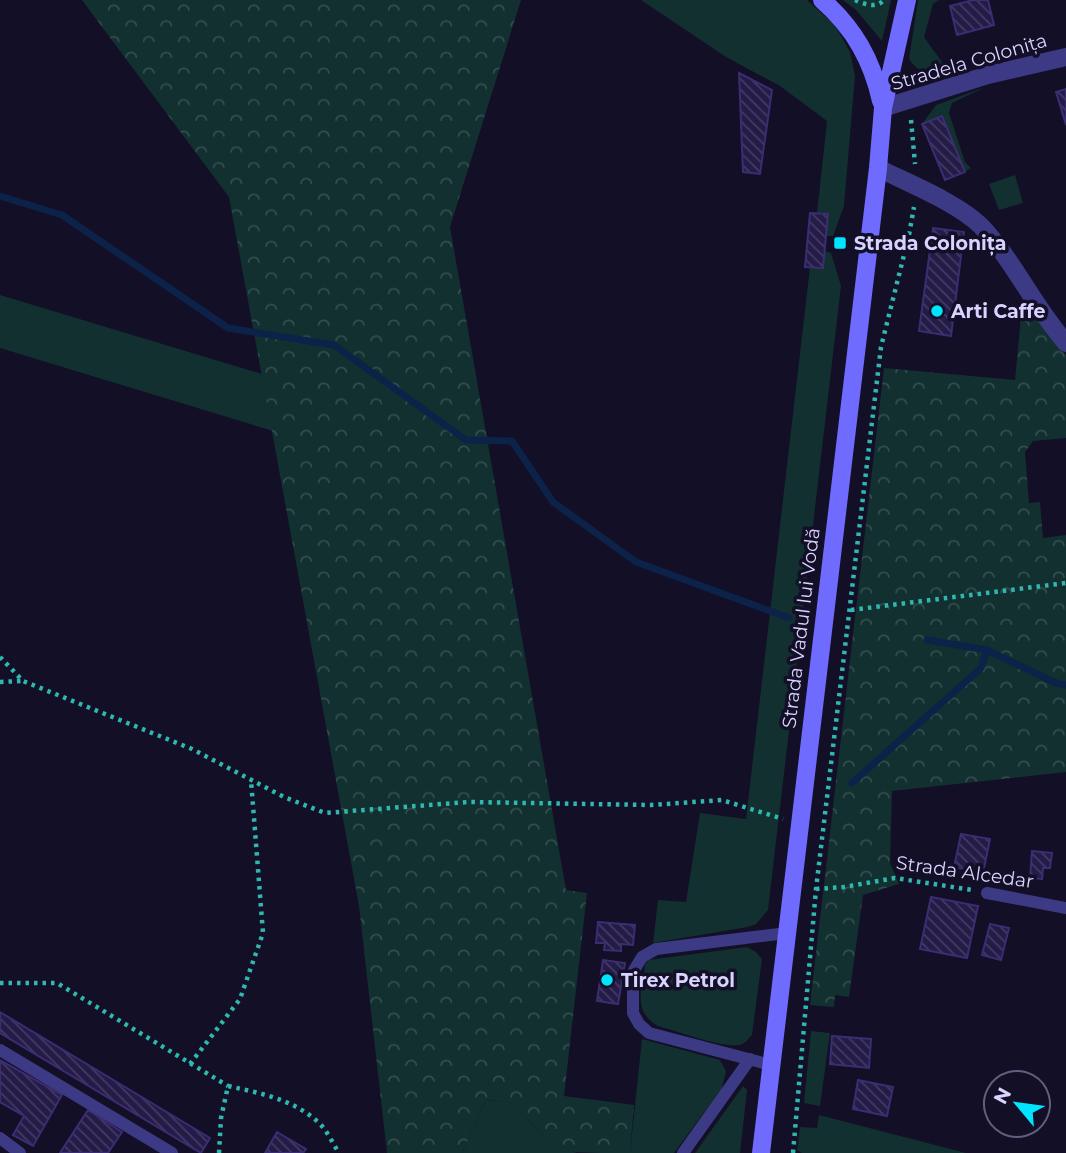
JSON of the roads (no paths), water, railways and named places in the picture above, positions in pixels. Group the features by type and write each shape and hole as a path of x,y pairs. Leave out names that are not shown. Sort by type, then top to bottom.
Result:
{"main road":[{"name":"Strada Vadul lui Vodă","path":"822,0 856,35 876,75 883,108"},
{"name":"Strada Vadul lui Vodă","path":"761,1153 883,108 907,0"}],"street":[{"name":"Stradela Colonița","path":"883,108 988,75 1066,57"},
{"path":"878,168 964,213 980,226 1006,259 1031,299 1066,343"}],"lane":[{"name":"Strada Alcedar","path":"987,893 1066,908"},
{"path":"771,1065 649,1034 633,1013 633,972 642,957 656,949 787,933"},
{"path":"0,1051 172,1153"},
{"path":"683,1153 750,1059"},
{"path":"0,1139 20,1153"}],"waterway":[{"path":"0,196 62,215 228,328 334,345 466,440 512,441 553,502 636,562 789,618"},
{"path":"927,640 987,650 1056,683 1066,685"},
{"path":"852,783 981,668 987,650"}],"place":[{"name":"Strada Colonița","path":"840,243"},
{"name":"Arti Caffe","path":"937,311"},
{"name":"Tirex Petrol","path":"607,980"}]}
